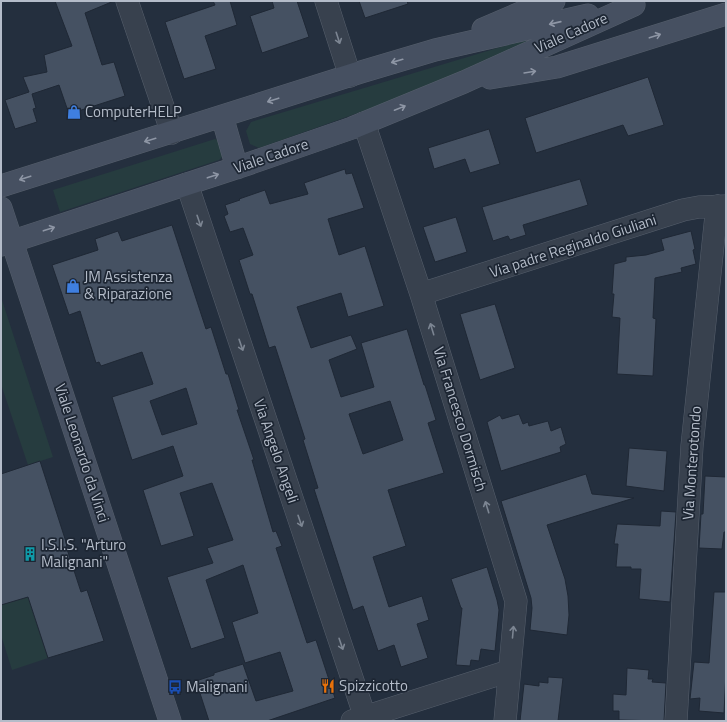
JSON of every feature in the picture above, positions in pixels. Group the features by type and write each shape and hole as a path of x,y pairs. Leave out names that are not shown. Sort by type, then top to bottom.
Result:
{"main road":[{"path":"435,50 532,8 554,1"},
{"name":"Viale Cadore","path":"1,186 435,50 641,3"},
{"name":"Viale Cadore","path":"7,243 243,166 352,128 464,82 641,3"},
{"path":"464,82 557,67 726,14"},
{"path":"227,115 243,166"},
{"name":"Viale Leonardo da Vinci","path":"1,208 7,243 170,721"}],"street":[{"path":"127,1 172,133"},
{"path":"326,1 350,76"},
{"name":"Via Francesco Dormisch","path":"364,123 421,294 516,601 505,721"},
{"name":"Via Angelo Angeli","path":"187,184 359,719"},
{"name":"Via padre Reginaldo Giuliani","path":"421,294 683,210 699,207 721,206"},
{"name":"Via Monterotondo","path":"676,721 692,446 721,206"},
{"path":"359,719 509,671"}],"green space":[{"path":"554,31 400,98 259,148 250,144 246,131 251,122"},
{"path":"215,139 223,143 226,153 219,160 60,212 53,190"},
{"path":"1,297 53,457 28,465 1,384"},
{"path":"28,597 48,658 12,670 1,635 1,605"}],"building":[{"path":"55,1 114,1 85,13 102,65 114,62 125,96 69,114 59,85 32,94 36,108 33,109 37,122 15,129 5,100 29,92 23,77 47,72 44,55 72,46"},
{"path":"213,1 230,1 237,25 205,36 216,69 184,79 165,22 215,5"},
{"path":"272,1 297,1 309,37 262,53 250,16 274,8"},
{"path":"359,1 407,1 408,4 365,18"},
{"path":"648,77 664,125 628,136 623,125 536,153 525,118"},
{"path":"489,129 500,164 470,173 465,159 434,169 428,148"},
{"path":"345,169 346,174 352,173 364,208 328,219 339,255 365,246 384,306 348,317 341,293 297,307 311,348 351,335 357,349 329,360 341,397 374,387 361,343 407,329 436,420 428,423 444,473 388,490 406,546 373,557 389,607 422,596 429,620 417,624 428,658 401,667 394,645 378,651 363,606 353,610 314,489 318,488 303,440 305,439 275,346 269,348 252,294 250,294 239,260 253,255 243,228 230,232 224,216 228,214 225,205 265,190 270,204 308,194 304,183","holes":["390,401 403,440 363,454 349,414"]},
{"path":"580,179 588,205 523,225 526,235 510,240 508,236 493,241 482,207"},
{"path":"456,217 467,252 435,262 423,227"},
{"path":"172,225 206,329 211,327 226,374 228,374 239,410 237,410 254,460 252,460 273,532 276,531 282,546 276,548 307,643 316,640 335,698 267,721 209,721 196,681 214,675 214,673 243,664 256,701 293,691 280,652 245,663 232,622 258,613 243,565 206,580 225,638 191,649 167,577 213,563 207,548 233,540 212,483 180,493 194,536 161,546 143,490 183,476 173,446 132,460 112,397 153,384 142,352 101,366 99,362 96,363 80,311 69,315 52,265 98,250 95,239 118,231 122,241","holes":["186,388 197,424 162,435 150,401"]},
{"path":"691,231 695,249 693,250 696,264 681,268 682,272 655,278 653,318 656,319 653,376 617,374 620,318 612,317 614,264 626,261 626,257 646,255 664,250 661,239"},
{"path":"495,304 515,368 480,380 460,314"},
{"path":"519,414 523,424 528,422 529,426 548,421 551,431 561,427 566,444 560,447 561,452 501,471 487,422 500,415 502,419"},
{"path":"629,448 667,451 664,491 626,486"},
{"name":"I.S.I.S. \"Arturo Malignani\"","path":"40,461 81,592 87,590 104,641 48,658 28,597 1,605 1,474"},
{"path":"586,474 592,494 634,498 547,525 565,579 569,615 567,635 530,630 532,608 531,598 501,501"},
{"path":"705,476 726,477 726,532 724,532 722,549 699,548"},
{"path":"661,511 676,512 670,602 639,599 641,569 616,567 618,544 614,544 617,524 660,526"},
{"path":"487,567 499,610 495,651 481,649 479,661 471,660 470,666 456,665 462,608 451,579"},
{"path":"714,592 726,592 726,672 724,713 699,711 700,698 690,699 694,662 709,663"},
{"path":"627,668 649,670 648,679 653,679 652,682 666,683 664,721 619,720 619,711 613,711 613,694 626,695"},
{"path":"548,677 563,678 558,721 520,721 524,684 539,686 539,682 548,683"}],"place":[{"name":"ComputerHELP","path":"74,112"},
{"name":"JM Assistenza & Riparazione","path":"73,286"},
{"name":"I.S.I.S. \"Arturo Malignani\"","path":"30,554"},
{"name":"Spizzicotto","path":"328,686"},
{"name":"Malignani","path":"175,687"}]}
